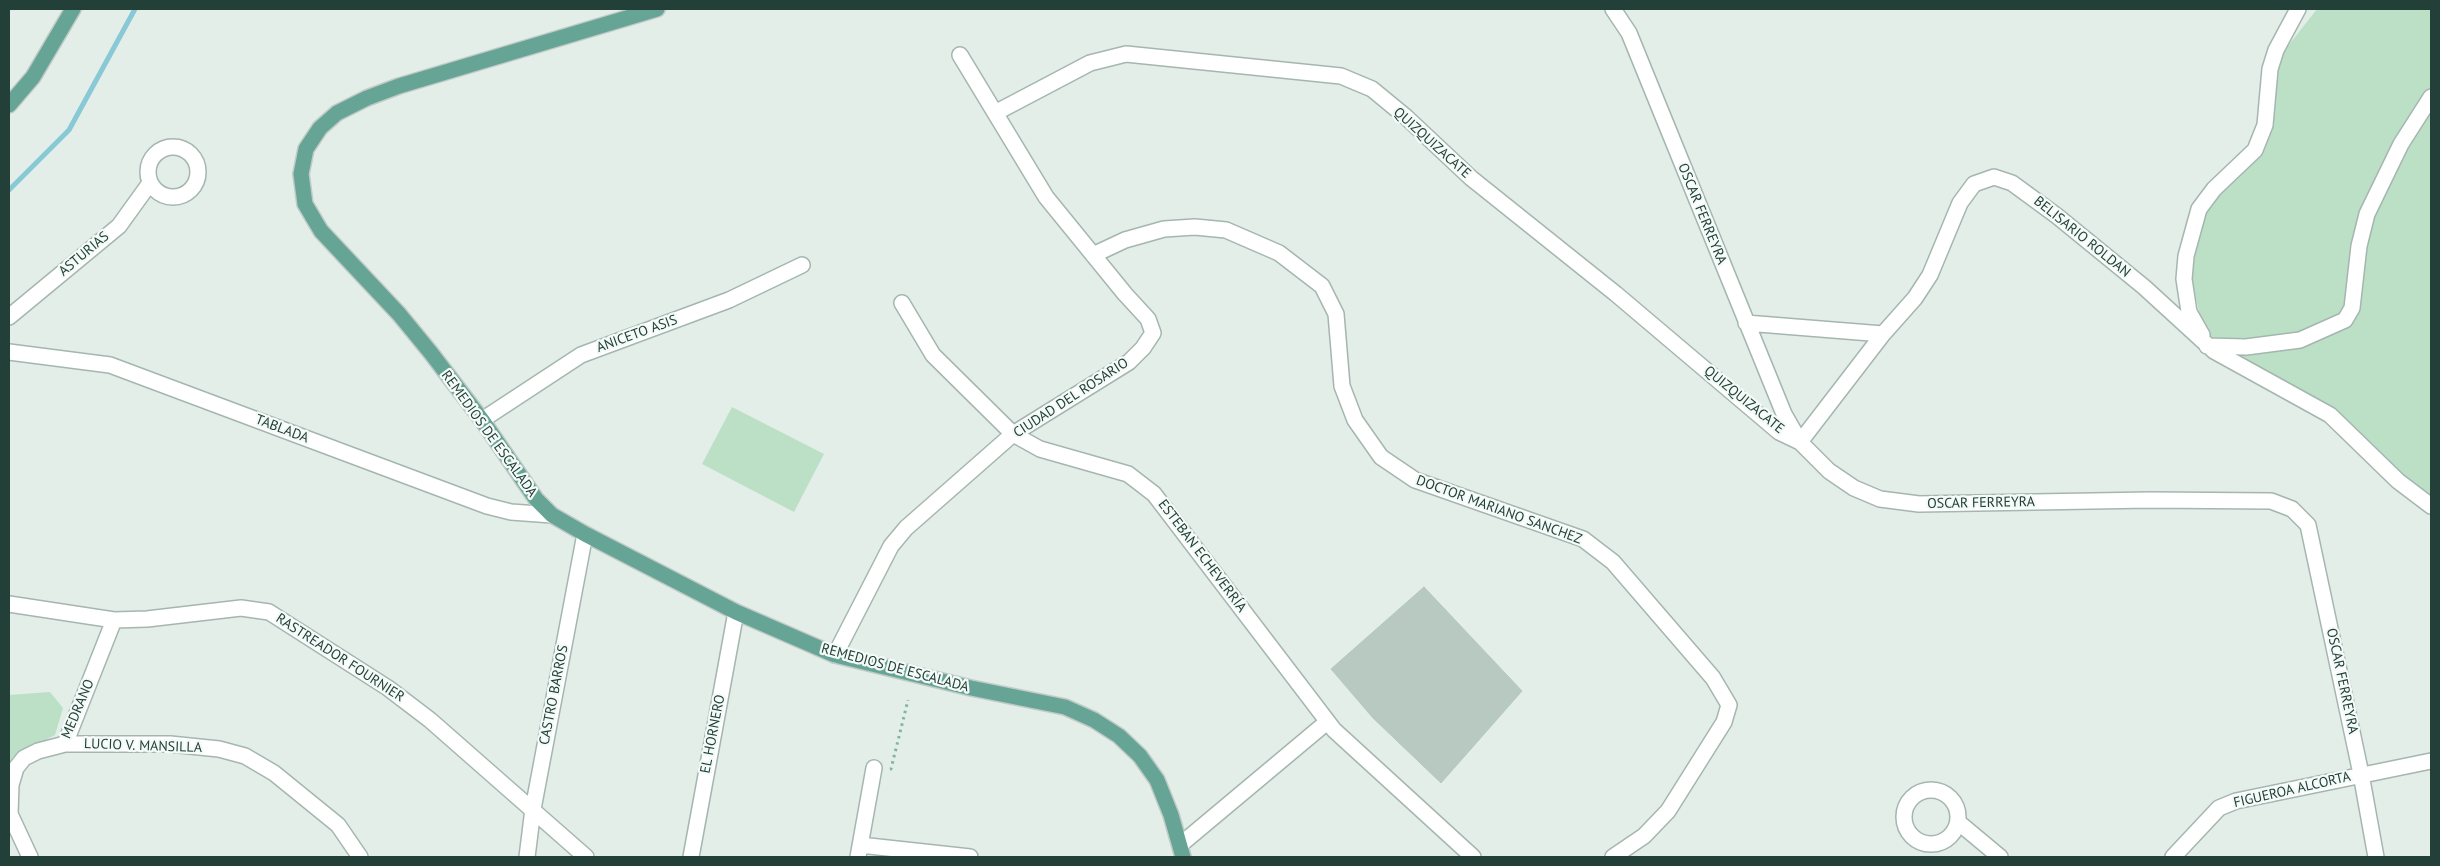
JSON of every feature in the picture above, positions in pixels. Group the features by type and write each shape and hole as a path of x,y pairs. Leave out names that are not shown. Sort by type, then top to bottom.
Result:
{"main road":[{"path":"10,100 33,77 73,9"},
{"name":"REMEDIOS DE ESCALADA","path":"657,9 400,86 367,98 337,113 320,128 306,149 300,174 305,204 321,231 399,314 482,420 536,499 552,515 736,612 835,655 971,688 1065,707 1094,720 1126,743 1140,756 1157,780 1181,851"}],"street":[{"name":"OSCAR FERREYRA","path":"1613,9 1628,33 1784,414 1800,442 1829,471 1848,484 1880,499 1919,504 2271,501 2292,509 2308,525 2362,774 2376,857"},
{"path":"2298,9 2276,50 2270,69 2265,125 2255,150 2214,188 2199,209 2191,238 2184,279 2190,312 2207,346 2246,347 2300,340 2345,320 2352,308 2359,246 2367,214 2401,144 2431,97"},
{"name":"QUIZQUIZACATE","path":"996,113 1090,63 1126,54 1341,76 1372,89 1406,117 1471,178 1623,300 1779,432 1800,442"},
{"name":"CIUDAD DEL ROSARIO","path":"835,655 892,546 906,528 1013,434 1129,362 1143,348 1153,332 1148,319 1046,197 960,55"},
{"name":"BELISARIO ROLDAN","path":"1800,442 1883,334 1915,298 1930,275 1960,203 1974,184 1994,177 2012,182 2057,216 2144,287 2214,351 2330,415 2398,482 2431,506"},
{"name":"ASTURIAS","path":"9,317 119,226 150,183"},
{"name":"DOCTOR MARIANO SANCHEZ","path":"1093,255 1125,240 1164,229 1195,227 1226,230 1279,253 1322,286 1336,314 1342,386 1355,420 1381,457 1414,480 1583,539 1613,562 1712,678 1729,705 1724,722 1668,811 1644,836 1613,857"},
{"name":"ANICETO ASIS","path":"482,420 581,355 729,300 802,265"},
{"name":"ESTEBAN ECHEVERRÍA","path":"902,303 933,355 1013,434 1040,449 1128,474 1154,494 1327,722 1472,857"},
{"path":"1746,323 1883,334"},
{"name":"TABLADA","path":"9,352 110,365 487,506 512,512 552,515"},
{"name":"CASTRO BARROS","path":"527,857 533,809 585,534"},
{"name":"RASTREADOR FOURNIER","path":"9,604 114,620 147,619 241,608 269,612 388,688 430,720 586,857"},
{"name":"EL HORNERO","path":"691,857 736,612"},
{"name":"MEDRANO","path":"30,857 10,814 12,785 16,768 24,758 38,751 65,744 114,620"},
{"path":"1181,851 1327,722"},
{"name":"LUCIO V. MANSILLA","path":"65,744 170,744 219,749 245,756 274,773 338,825 360,857"},
{"name":"FIGUEROA ALCORTA","path":"2173,857 2219,808 2236,801 2431,761"},
{"path":"874,768 859,851 970,857"},
{"path":"1958,822 2000,857"}],"path":[{"path":"874,768 891,769 908,700"}],"green space":[{"path":"2317,9 2431,9 2431,506 2330,415 2207,346 2186,256 2214,189 2255,150 2270,69"},
{"path":"732,407 824,454 794,512 702,464"},
{"path":"50,692 63,708 55,735 13,757 9,765 9,695"}],"building":[{"path":"1424,587 1522,691 1441,783 1373,718 1331,669"}],"waterway":[{"path":"9,190 69,130 135,9"}]}
